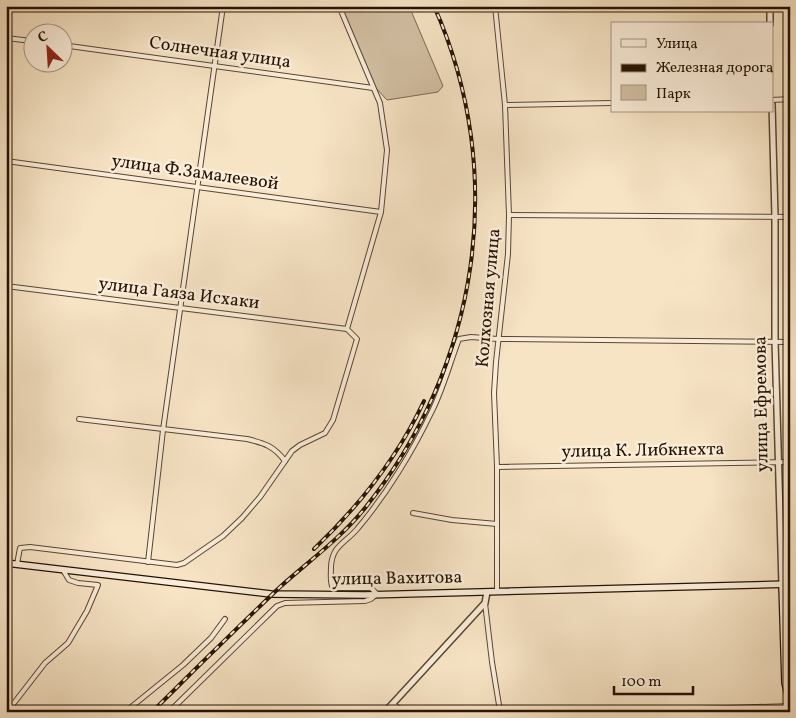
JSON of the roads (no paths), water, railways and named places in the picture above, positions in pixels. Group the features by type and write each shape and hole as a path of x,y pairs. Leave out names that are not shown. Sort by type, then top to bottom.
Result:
{"main road":[{"name":"улица Вахитова","path":"6,563 254,592 298,594 497,592 790,584"},
{"name":"улица Ефремова","path":"782,585 785,683 790,704"}],"street":[{"path":"148,562 163,430 223,6"},
{"path":"17,564 20,548 30,547 148,562 178,565 184,563 223,536 242,518 260,497 292,451 325,433 333,420 357,340 348,329 381,212 387,150 380,103 339,6"},
{"name":"Колхозная улица","path":"495,6 505,105 509,215 508,254 494,393 497,467 497,592"},
{"path":"770,6 770,22"},
{"path":"6,38 22,40"},
{"name":"Солнечная улица","path":"72,46 373,88"},
{"path":"774,100 790,99"},
{"path":"505,105 611,103"},
{"name":"улица Ефремова","path":"772,112 776,217 775,342 782,585"},
{"name":"улица Ф.Замалеевой","path":"6,161 381,212"},
{"path":"509,215 790,217"},
{"name":"улица Гаяза Исхаки","path":"6,286 348,329"},
{"path":"169,712 277,606 285,603 365,602 371,600 377,594 371,588 336,588 332,586 332,558 335,550 358,530 392,482 432,411 459,339 790,342"},
{"path":"79,418 260,442 278,452 285,461"},
{"name":"улица К. Либкнехта","path":"497,467 790,462"},
{"path":"413,513 452,520 497,524"},
{"path":"7,712 45,663 68,643 95,595 98,585 69,580 63,570"},
{"path":"487,592 485,603 500,711"},
{"path":"385,712 485,603"},
{"path":"125,712 183,665 211,638 225,619"},
{"path":"392,704 404,711 670,711 790,704"}],"railway":[{"path":"152,712 280,587 356,519 404,453 434,393 457,331 470,267 475,201 471,135 457,70 434,6"},
{"path":"314,549 346,516 376,480 402,442 424,401"}]}
